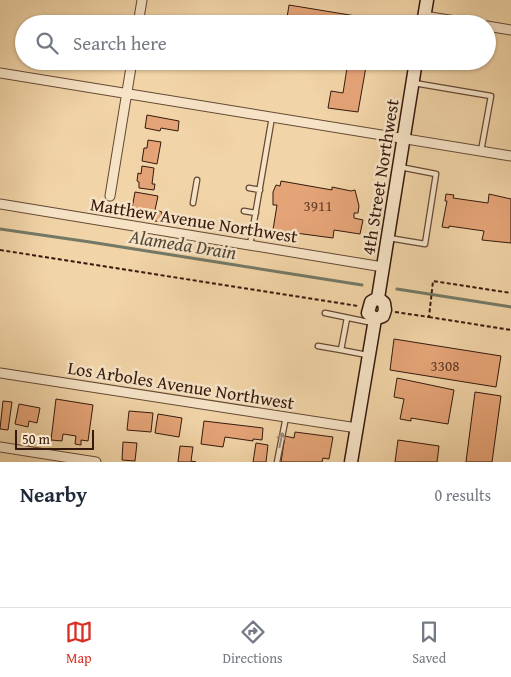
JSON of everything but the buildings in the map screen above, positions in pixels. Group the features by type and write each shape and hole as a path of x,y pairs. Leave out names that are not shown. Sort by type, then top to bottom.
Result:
{"main road":[{"path":"424,15 426,0"},
{"name":"4th Street Northwest","path":"351,462 374,321 382,316 384,310 384,303 378,298 415,70"}],"street":[{"path":"140,15 142,0"},
{"path":"496,28 511,30"},
{"path":"110,196 131,70"},
{"path":"0,73 511,156"},
{"name":"Matthew Avenue Northwest","path":"0,204 383,267"},
{"name":"Los Arboles Avenue Northwest","path":"0,373 357,428"},
{"path":"0,447 96,462"}],"lane":[{"path":"413,83 491,96 481,151"},
{"path":"250,245 272,117"},
{"path":"388,238 425,244 436,174 399,167"},
{"path":"193,203 197,180"},
{"path":"249,188 260,190"},
{"path":"244,211 256,213"},
{"path":"325,313 374,321"},
{"path":"341,350 347,318"},
{"path":"318,346 369,355"},
{"path":"277,462 286,417"}],"path":[{"path":"0,250 361,306"},
{"path":"429,317 433,281 511,293"},
{"path":"393,311 511,330"}],"waterway":[{"name":"Alameda Drain","path":"0,229 362,285"},
{"name":"Alameda Drain","path":"397,289 511,307"}]}
